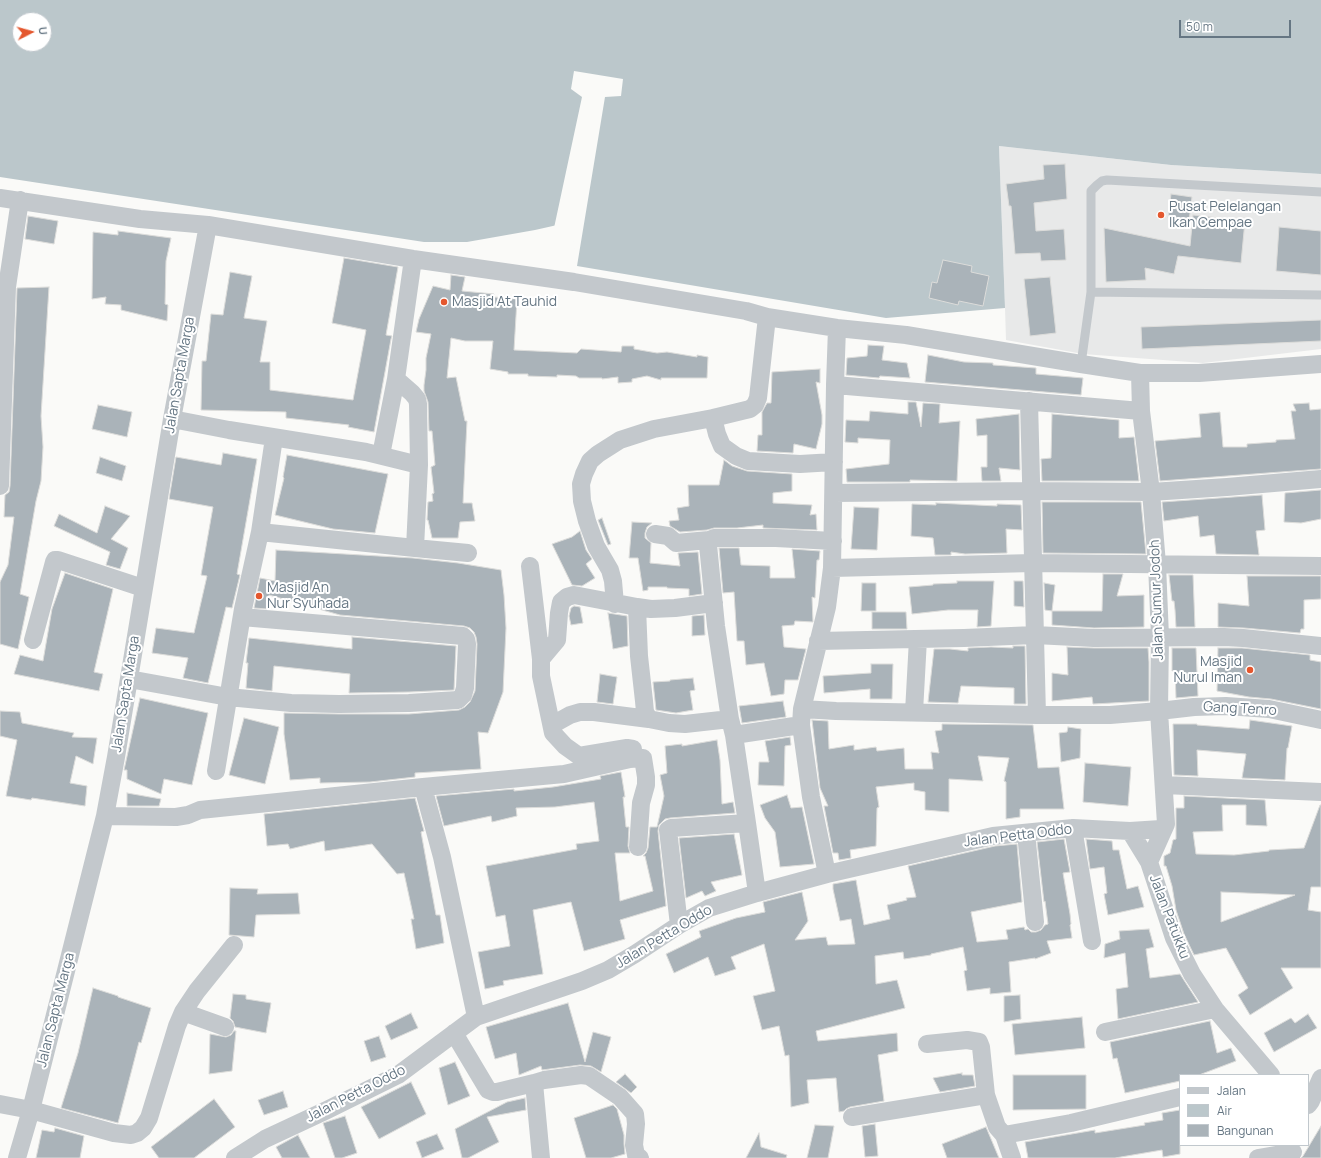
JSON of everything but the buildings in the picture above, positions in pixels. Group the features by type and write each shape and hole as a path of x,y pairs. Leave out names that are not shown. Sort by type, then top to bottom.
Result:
{"street":[{"path":"0,198 140,219 208,225 413,259 574,282 746,311 767,317 837,328 906,335 1081,364 1140,372 1199,373 1321,364"},
{"path":"0,486 8,287 20,200"},
{"name":"Jalan Sapta Marga","path":"17,1158 31,1110 105,816 172,419 208,225"},
{"path":"381,455 396,379 413,259"},
{"path":"615,604 610,570 596,546 582,501 581,484 590,461 620,440 654,429 713,418 750,408 755,405 758,398 767,317"},
{"path":"827,874 810,797 802,717 818,641 827,607 832,568 837,328"},
{"name":"Jalan Sumur Jodoh","path":"1140,372 1141,411 1157,564 1160,637 1159,711 1166,824 1149,862"},
{"path":"396,379 417,399 419,465 415,548"},
{"path":"835,385 1141,411"},
{"path":"1029,401 1037,715"},
{"path":"713,418 722,446 736,456 748,461 800,464 834,462"},
{"path":"172,419 274,438 381,455 419,465"},
{"path":"216,771 242,617 260,532 274,438"},
{"path":"834,493 1032,491 1150,492 1227,488 1321,479"},
{"path":"260,532 468,553"},
{"path":"655,534 668,536 676,543 710,540 714,538 776,538 833,542"},
{"path":"710,540 708,545 714,603 757,893"},
{"path":"33,640 55,560 143,588"},
{"path":"832,568 1033,563 1321,566"},
{"path":"530,566 541,659 541,676 553,733 565,746 579,756 627,748 638,749 643,758 646,777 646,785 641,803 638,847"},
{"path":"541,659 557,640 559,613 562,602 567,597 574,595 615,604 651,609 675,608 714,603"},
{"path":"637,608 639,656 645,712 649,720"},
{"path":"129,679 228,697 299,703 409,703 458,700 463,695 465,688 467,644 466,639 463,636 242,617"},
{"path":"818,641 918,640 1035,635 1094,638 1243,638 1321,646"},
{"path":"914,712 918,640"},
{"name":"Gang Tenro","path":"552,725 570,714 580,712 594,712 669,723 732,727 836,711 1110,715 1194,707 1226,706 1252,707 1321,720"},
{"path":"105,816 176,817 188,815 200,810 564,774 630,759 643,758"},
{"path":"1164,785 1321,792"},
{"path":"423,787 442,857 476,1017"},
{"path":"679,925 668,830 671,828 747,823"},
{"name":"Jalan Petta Oddo","path":"235,1158 265,1139 398,1075 476,1017 582,981 608,970 636,954 679,925 709,908 827,874 986,838 1073,828 1130,831 1161,829 1164,827"},
{"path":"1073,828 1092,941"},
{"name":"Jalan Patukku","path":"1130,831 1149,862 1174,938 1192,974 1215,1009 1270,1074"},
{"path":"1026,833 1036,922"},
{"path":"0,1104 31,1110 114,1133 131,1135 137,1133 143,1128 149,1118 177,1026 183,1012 197,990 234,945"},
{"path":"1105,1032 1215,1009"},
{"path":"183,1012 225,1027"},
{"path":"454,1033 488,1090 493,1092 544,1080 581,1075 589,1076 620,1096 636,1117 634,1145 636,1155 640,1158"},
{"path":"927,1044 967,1040 978,1042 981,1047 986,1095 997,1127 1004,1135 1012,1158"},
{"path":"1309,1104 1321,1078"},
{"path":"534,1083 541,1158"},
{"path":"852,1117 986,1095"},
{"path":"1004,1135 1086,1120 1179,1097"},
{"path":"1258,1158 1293,1152"}],"lane":[{"path":"1081,364 1091,292 1091,191 1097,185 1107,180 1321,192"},
{"path":"1091,292 1321,295"}],"shaded area":[{"name":"Pusat Pelelangan Ikan Cempae","path":"999,146 1171,165 1321,174 1321,349 1203,363 1083,354 1006,340"}],"water":[{"path":"0,0 1321,0 1321,174 1171,165 999,146 1005,308 886,318 577,266 575,221 467,242 424,242 0,177"}],"pier":[{"path":"574,71 623,79 621,96 605,97 577,266 575,266 573,224 554,228 582,97 571,89"}],"place":[{"name":"Pusat Pelelangan Ikan Cempae","path":"1161,215"},
{"name":"Masjid At Tauhid","path":"444,302"},
{"name":"Masjid An Nur Syuhada","path":"259,596"},
{"name":"Masjid Nurul Iman","path":"1250,670"}]}
